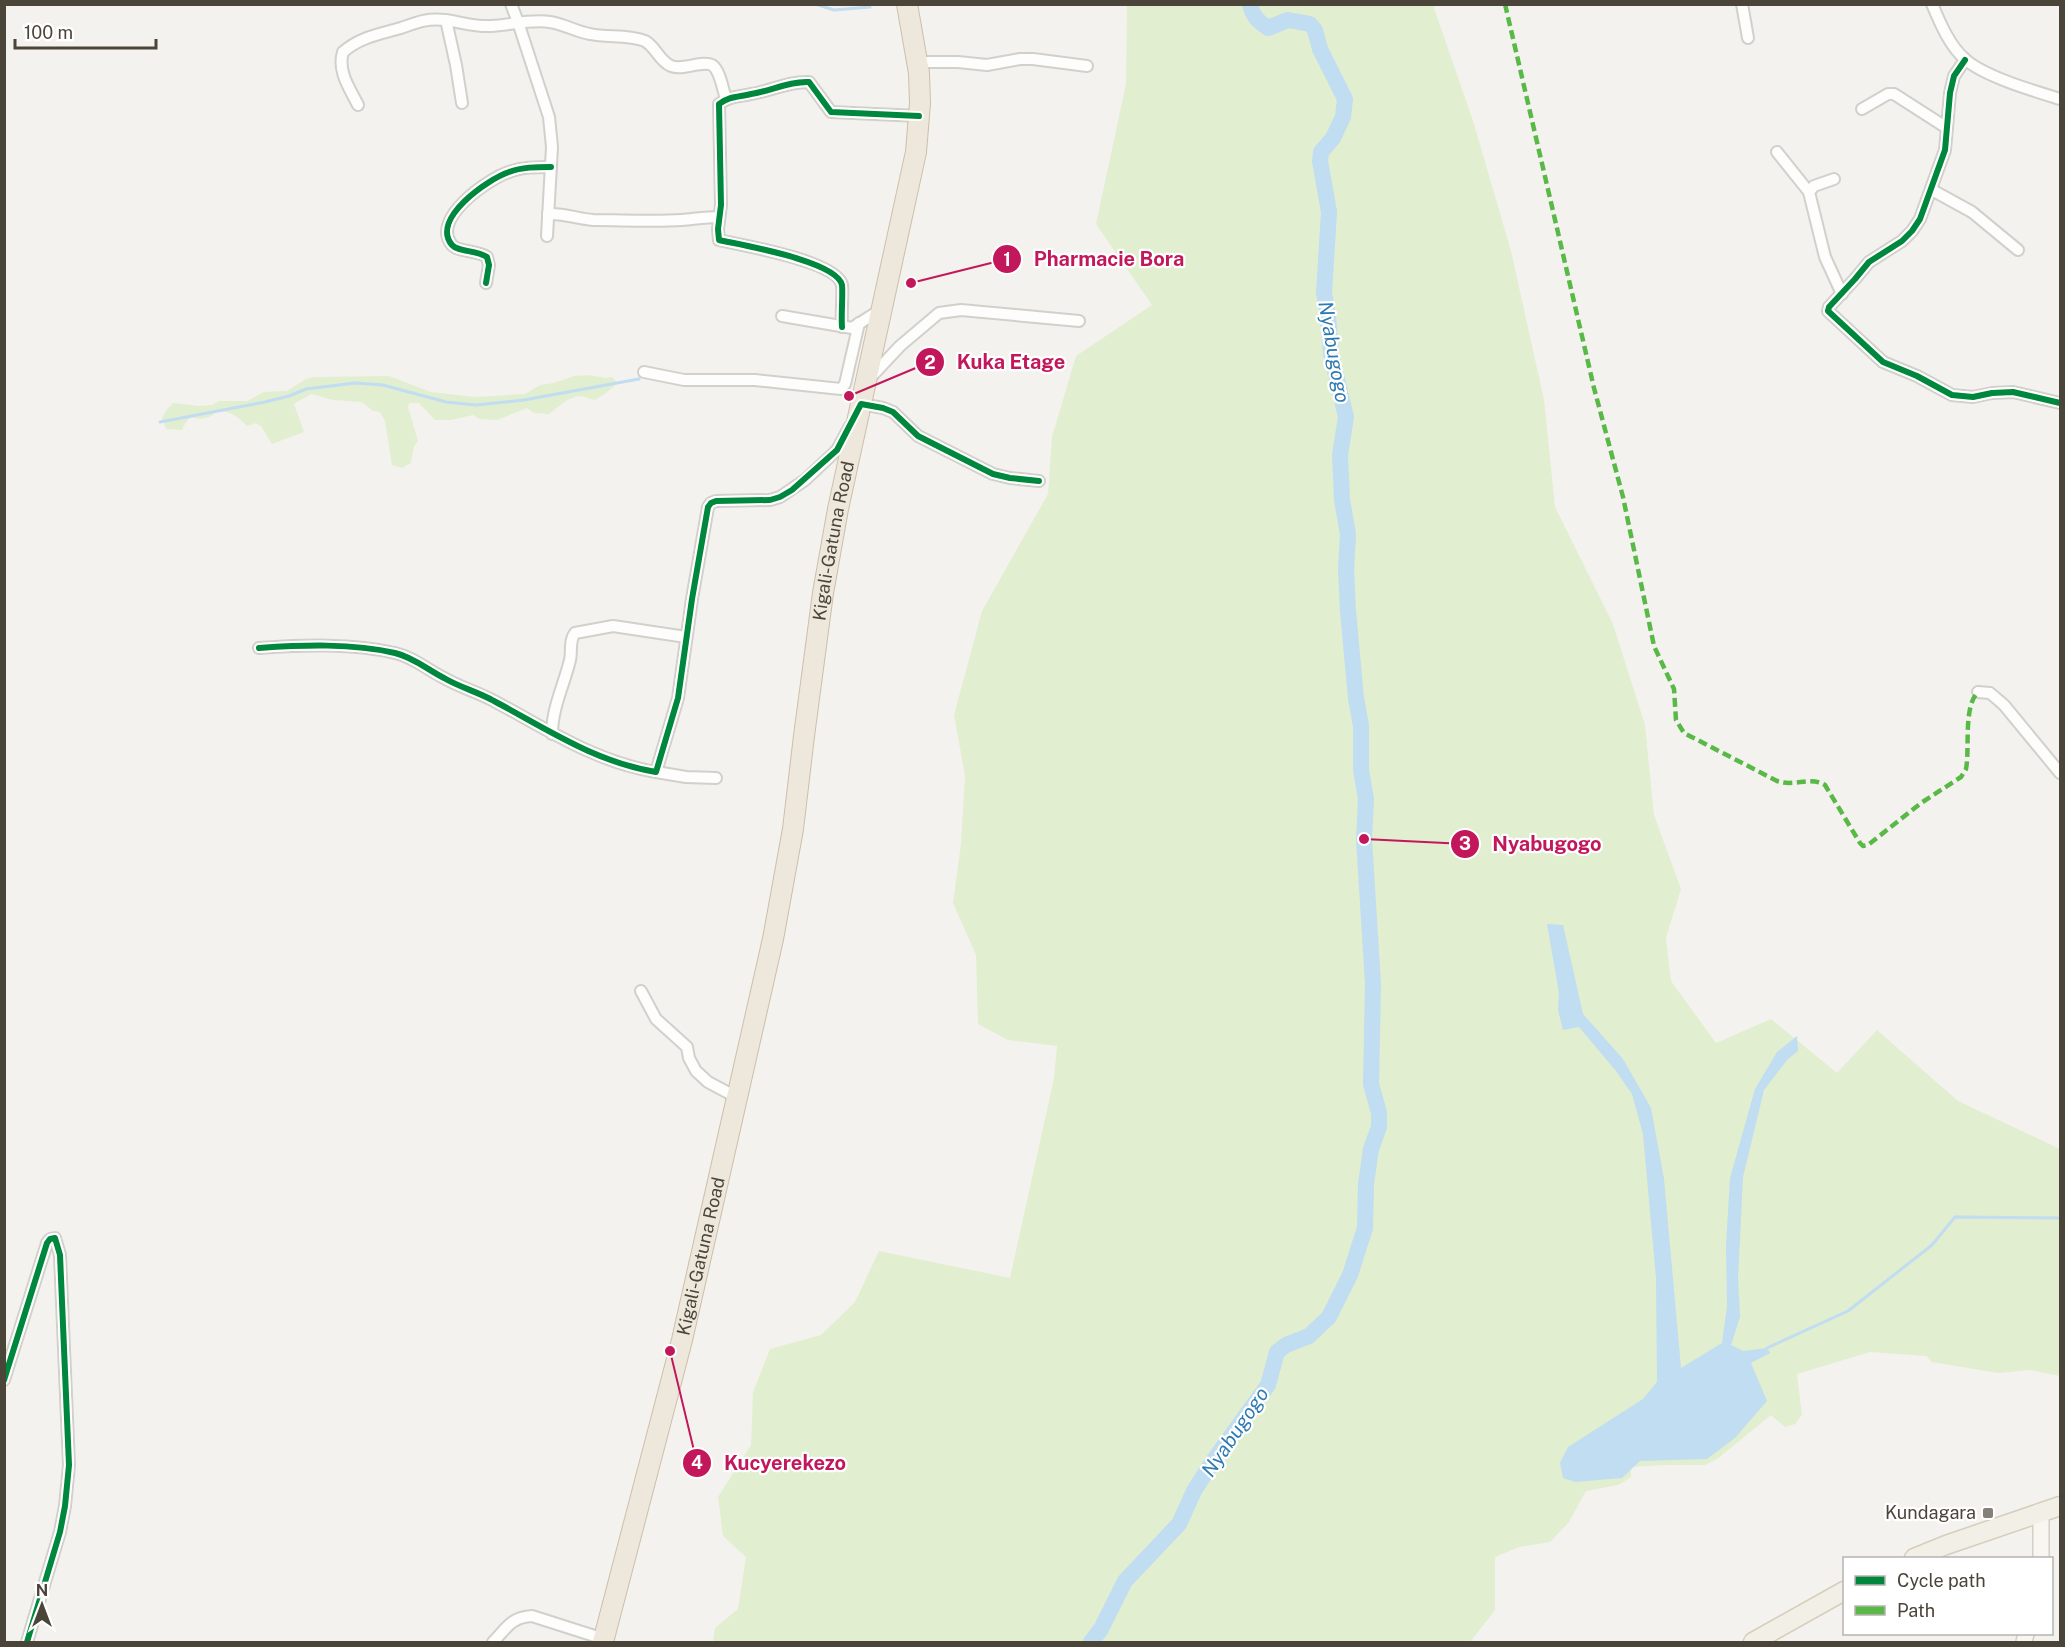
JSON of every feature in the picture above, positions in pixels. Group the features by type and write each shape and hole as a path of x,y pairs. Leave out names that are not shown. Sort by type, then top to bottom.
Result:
{"highway":[{"name":"Kigali-Gatuna Road","path":"606,1641 682,1340 766,974 794,829 823,593 838,509 916,152 920,116 918,62 907,4"},
{"name":"Kigali-Gatuna Road","path":"606,1641 696,1329 757,1044 766,974"}],"main road":[{"path":"1916,1557 2061,1506"},
{"path":"1753,1642 1843,1592"}],"street":[{"path":"511,4 549,117 552,147 547,236"},
{"path":"1742,4 1748,38"},
{"path":"1932,4 1940,22 1965,60 2018,85 2061,99"},
{"path":"446,20 462,103"},
{"path":"358,105 343,73 341,64 343,52 350,46 417,21 446,20 491,26 518,22 551,22 590,34 646,42 670,66 679,68 708,64 713,66 726,99"},
{"path":"918,62 987,65 1033,59 1087,66"},
{"path":"1965,60 1954,76 1950,93 1945,150 1920,219 1902,241 1869,262 1828,311 1883,362 1917,376 1952,395 1973,397 2013,392 2061,403"},
{"path":"842,327 842,285 831,273 793,256 719,240 717,237 721,205 719,104 726,99 784,85 809,82 831,112 920,116"},
{"path":"1862,109 1888,94 1894,94 1947,128"},
{"path":"1778,152 1809,192 1825,257 1842,294"},
{"path":"486,284 489,265 487,257 479,252 458,249 451,245 448,236 451,218 458,208 481,187 495,178 531,167 551,167"},
{"path":"1809,192 1814,186 1834,179"},
{"path":"1932,190 1972,212 2018,249"},
{"path":"548,214 572,215 578,219 606,220 682,220 719,217"},
{"path":"782,316 852,328 883,309"},
{"path":"866,383 909,338 939,313 960,310 1079,321"},
{"path":"644,372 684,380 737,379 841,389 845,384 859,323"},
{"path":"656,772 678,698 708,507 711,503 724,500 770,500 792,490 837,450 861,404 892,412 918,436 993,474 1039,481"},
{"path":"552,734 556,702 570,661 572,638 575,633 613,626 686,637"},
{"path":"259,648 331,646 397,653 445,679 494,701 585,751 656,772 686,777 716,777"},
{"path":"1978,692 1990,693 2004,705 2061,773"},
{"path":"641,991 656,1019 687,1047 688,1058 696,1071 708,1082 738,1098"},
{"path":"4,1380 47,1243 50,1239 55,1238 60,1255 62,1284 69,1465 60,1532 27,1642"},
{"path":"2041,1513 2041,1557"},
{"path":"493,1642 514,1619 531,1616 606,1641"}],"green space":[{"path":"1127,5 1433,5 1474,124 1511,251 1544,400 1555,507 1613,624 1645,725 1654,815 1681,889 1666,938 1671,981 1716,1043 1771,1019 1837,1073 1877,1030 1958,1101 2060,1149 2060,1376 2031,1370 1998,1373 1932,1362 1926,1356 1870,1352 1797,1374 1802,1415 1795,1424 1785,1427 1771,1415 1717,1459 1705,1465 1631,1467 1631,1477 1618,1485 1586,1491 1569,1522 1550,1542 1519,1547 1495,1557 1495,1610 1470,1642 713,1642 715,1628 738,1609 746,1557 723,1536 718,1497 751,1445 753,1392 770,1349 821,1335 855,1302 879,1251 1010,1278 1054,1078 1057,1046 1008,1040 978,1024 976,955 953,903 961,844 965,776 954,715 982,611 1048,494 1052,437 1076,356 1152,305 1096,224 1126,84"},
{"path":"389,376 431,392 475,397 525,394 540,385 574,376 612,377 617,382 597,399 575,397 549,414 534,413 527,408 497,420 480,419 473,415 451,420 435,420 419,403 409,403 408,407 418,441 414,446 411,463 402,468 392,465 385,421 380,412 373,411 362,402 333,400 311,394 294,404 304,432 272,444 261,426 256,423 247,426 238,417 226,412 217,412 210,417 190,418 182,430 166,429 162,418 173,403 199,406 212,405 219,401 247,401 264,392 287,391 306,379 314,377"}],"water":[{"path":"1547,924 1563,925 1583,1014 1623,1059 1651,1108 1664,1179 1681,1368 1722,1343 1727,1306 1726,1246 1730,1178 1755,1089 1777,1052 1797,1036 1798,1051 1787,1060 1764,1090 1743,1177 1738,1278 1740,1317 1731,1345 1743,1351 1767,1348 1770,1353 1751,1363 1767,1401 1735,1438 1707,1459 1640,1461 1622,1478 1575,1482 1563,1478 1560,1463 1568,1447 1643,1399 1657,1382 1656,1278 1643,1134 1632,1094 1616,1071 1579,1027 1563,1030 1558,1010 1559,993"}],"waterway":[{"path":"815,4 834,10 870,7"},
{"name":"Nyabugogo","path":"1091,1642 1101,1629 1125,1581 1179,1524 1194,1491 1211,1464 1268,1385 1277,1352 1286,1345 1309,1336 1329,1317 1350,1275 1365,1228 1366,1184 1371,1149 1379,1127 1379,1113 1371,1084 1373,984 1364,839 1366,799 1361,770 1361,726 1356,698 1348,611 1346,570 1348,534 1342,500 1340,455 1346,417 1331,354 1324,293 1329,212 1320,161 1321,152 1333,138 1343,117 1345,99 1320,49 1315,30 1310,24 1288,20 1268,28 1256,18 1250,4"},
{"path":"160,422 265,402 306,389 355,383 383,385 446,402 476,405 524,400 639,379"},
{"path":"1767,1348 1848,1311 1932,1245 1955,1217 2060,1218"}],"marked path":[{"path":"1505,4 1594,388 1623,497 1654,646 1674,689 1676,720 1684,733 1777,781 1784,783 1814,781 1825,785 1863,846 1868,845 1921,803 1961,777 1966,769 1970,707 1978,692"}],"cycle path":[{"path":"1965,60 1954,76 1950,93 1945,150 1920,219 1902,241 1869,262 1828,311 1883,362 1917,376 1952,395 1973,397 2013,392 2060,403"},
{"path":"842,327 842,285 836,276 787,255 719,240 721,205 719,104 734,97 794,83 809,82 831,112 919,116"},
{"path":"486,283 489,265 487,257 455,247 447,235 455,212 476,191 500,176 519,169 551,167"},
{"path":"259,648 345,646 402,655 592,753 612,761 656,772 678,698 692,599 708,507 711,503 770,500 792,490 837,450 861,404 893,412 918,436 993,474 1039,481"},
{"path":"4,1380 47,1243 50,1239 55,1238 60,1255 69,1465 60,1532 27,1642"}],"place":[{"name":"Pharmacie Bora","path":"911,283"},
{"name":"Kuka Etage","path":"849,396"},
{"name":"Nyabugogo","path":"1364,839"},
{"name":"Kucyerekezo","path":"670,1351"},
{"name":"Kundagara","path":"1988,1513"}]}
